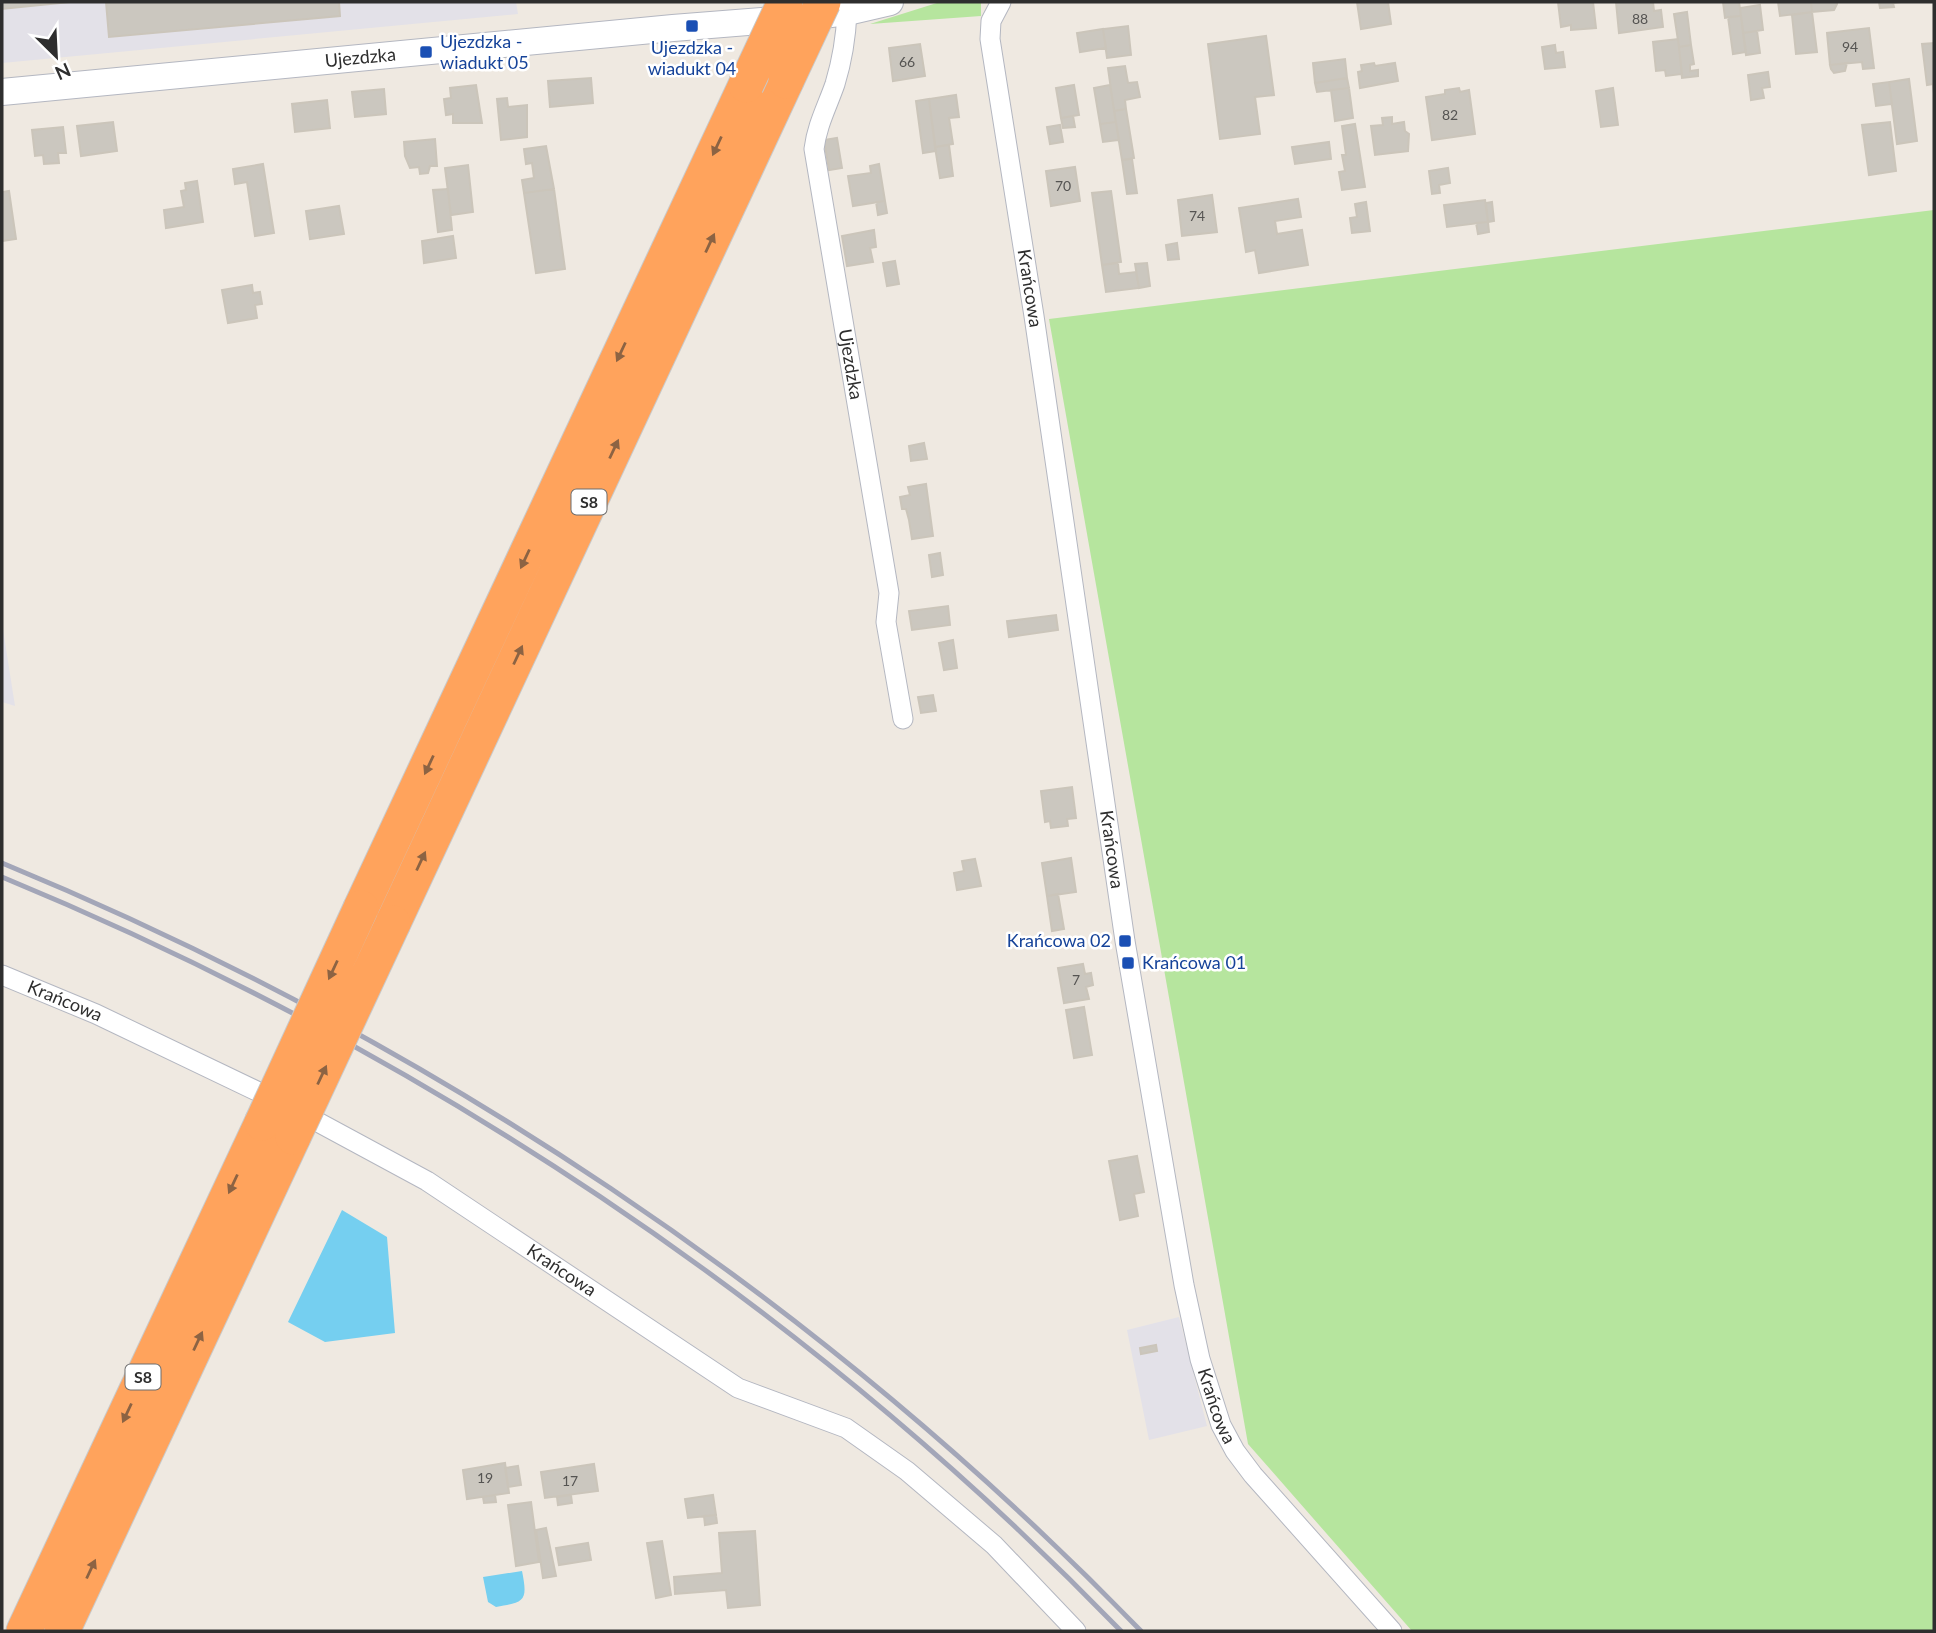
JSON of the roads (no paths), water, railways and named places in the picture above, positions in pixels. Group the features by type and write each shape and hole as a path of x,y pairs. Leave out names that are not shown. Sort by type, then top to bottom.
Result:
{"highway":[{"name":"S8","path":"24,1631 785,2"},
{"name":"S8","path":"62,1631 786,82 835,7"}],"main road":[{"name":"Ujezdzka","path":"2,92 890,2"}],"street":[{"name":"Krańcowa","path":"999,3 991,21 990,39 1034,316 1123,927 1160,1155 1200,1359 1221,1425 1235,1451 1253,1475 1392,1631"},
{"name":"Ujezdzka","path":"835,7 841,60 835,84 816,131 814,149 889,593 886,622 903,719"},
{"name":"Krańcowa","path":"2,975 96,1014 290,1107 427,1181 738,1388 846,1428 907,1471 994,1545 1076,1631"}],"water":[{"path":"342,1210 387,1237 395,1333 325,1342 288,1322"},
{"path":"522,1571 525,1589 519,1601 496,1607 488,1602 483,1577"}],"railway":[{"path":"2,863 160,933 315,1011 465,1096 611,1188 752,1289 887,1396 1017,1510 1141,1631"},
{"path":"2,877 157,946 309,1022 457,1106 600,1197 739,1295 872,1400 999,1512 1121,1631"}],"place":[{"name":"Ujezdzka - wiadukt 04","path":"692,26"},
{"name":"Ujezdzka - wiadukt 05","path":"426,52"},
{"name":"Krańcowa 02","path":"1125,941"},
{"name":"Krańcowa 01","path":"1128,963"}]}
